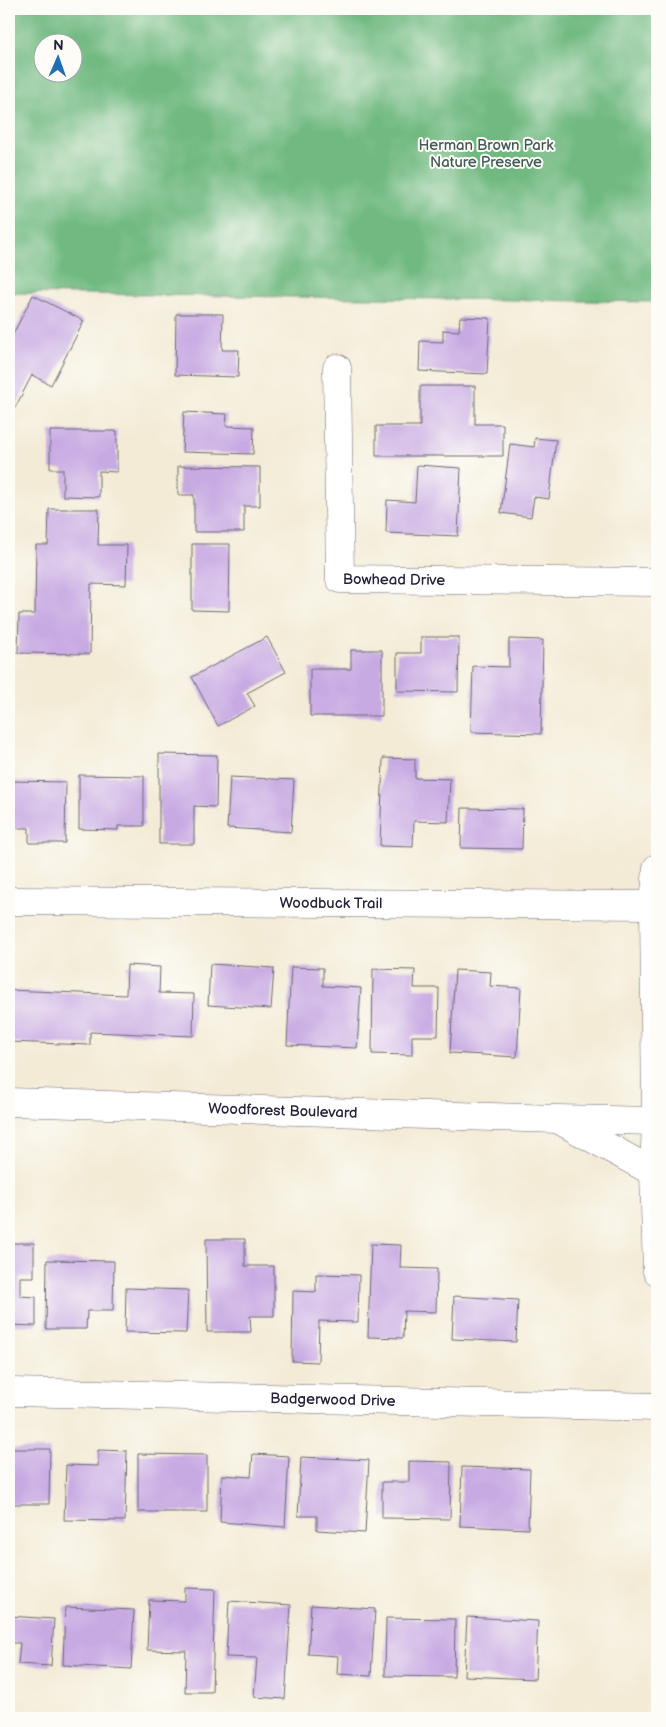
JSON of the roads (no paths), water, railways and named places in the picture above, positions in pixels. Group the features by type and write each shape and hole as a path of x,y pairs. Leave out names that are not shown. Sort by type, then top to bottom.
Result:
{"street":[{"name":"Bowhead Drive","path":"337,368 340,578 657,582"},
{"path":"657,868 654,905 657,1271"},
{"name":"Woodbuck Trail","path":"9,900 654,905"},
{"name":"Woodforest Boulevard","path":"9,1102 557,1119 657,1120"},
{"name":"Woodforest Boulevard","path":"557,1119 656,1174"},
{"name":"Badgerwood Drive","path":"9,1393 657,1407"}],"park label":[{"name":"Herman Brown Park Nature Preserve","path":"486,154"}]}
